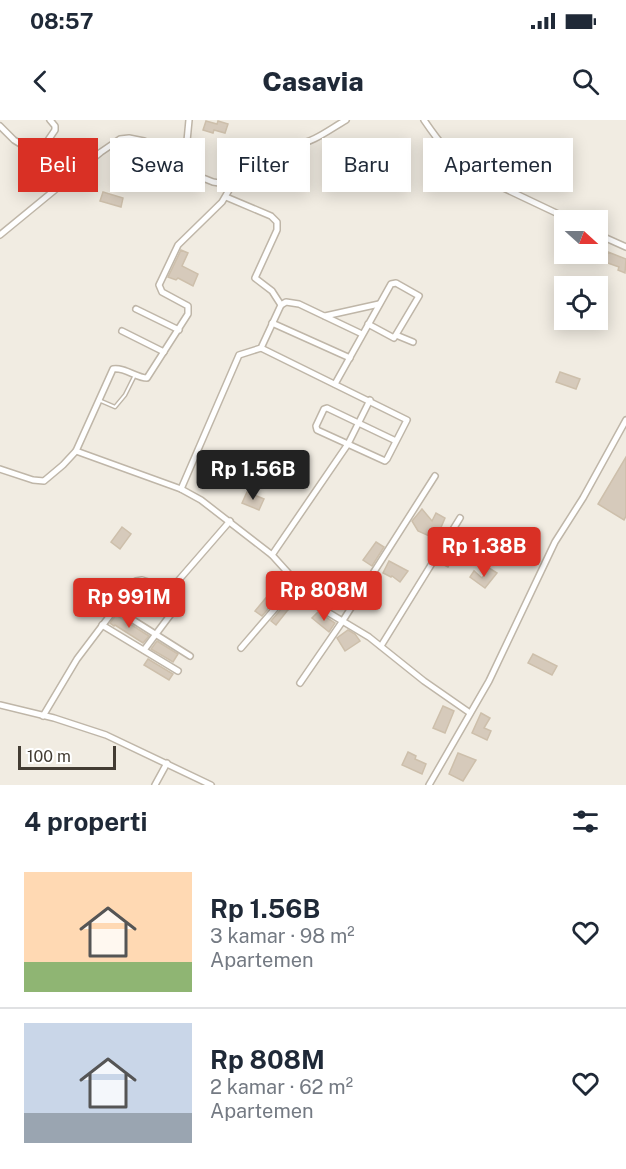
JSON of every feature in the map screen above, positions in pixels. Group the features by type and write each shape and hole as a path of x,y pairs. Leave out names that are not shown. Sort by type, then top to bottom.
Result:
{"street":[{"path":"50,120 55,130 50,138"},
{"path":"187,138 189,120"},
{"path":"310,141 346,120"},
{"path":"424,120 440,144 462,166 554,212"},
{"path":"0,126 18,142"},
{"path":"0,235 53,192"},
{"path":"0,469 33,480 44,481 76,450 115,368 147,378 188,314 189,308 162,292 159,285 178,244 228,192"},
{"path":"226,197 271,216 276,222 277,230 255,278 272,291 281,305"},
{"path":"608,239 626,247"},
{"path":"335,384 362,334 393,282 419,296 393,338 368,324"},
{"path":"261,348 281,305 286,302 299,304 362,334"},
{"path":"325,316 380,304"},
{"path":"136,309 178,330"},
{"path":"272,323 350,358"},
{"path":"122,331 164,352"},
{"path":"396,335 413,342"},
{"path":"182,489 239,355 261,348 370,400 406,420 396,441 385,461 316,429 324,409 328,408 396,441"},
{"path":"272,555 348,444 370,400"},
{"path":"429,785 489,681 555,542 583,498 626,420"},
{"path":"618,434 626,438"},
{"path":"76,450 182,489 201,500 272,555 319,607 381,646 424,681 470,713"},
{"path":"300,683 342,622 435,476"},
{"path":"381,646 460,518"},
{"path":"43,716 77,659 114,608 139,579 171,589 230,521"},
{"path":"241,648 297,583"},
{"path":"114,608 190,656"},
{"path":"144,650 171,614"},
{"path":"102,625 178,671"},
{"path":"0,705 106,735 211,785"},
{"path":"155,785 167,763"}],"lane":[{"path":"98,400 115,407 135,375"}],"building":[{"path":"206,121 228,124 225,133 203,130"},
{"path":"103,192 123,198 121,207 100,201"},
{"path":"181,250 188,253 182,266 198,274 193,286 178,278 176,280 168,277"},
{"path":"608,252 626,259 625,273 618,270 619,267 608,263"},
{"path":"560,372 580,379 576,389 556,382"},
{"path":"626,457 626,516 624,520 598,504"},
{"path":"247,492 264,499 259,510 242,503"},
{"path":"422,509 432,521 436,513 445,518 436,539 418,531 412,521"},
{"path":"122,527 131,534 120,549 111,542"},
{"path":"453,538 461,542 448,567 438,562"},
{"path":"376,542 384,547 372,566 363,560"},
{"path":"389,561 408,571 400,582 383,573"},
{"path":"489,568 497,573 485,588 470,577 474,571 482,578"},
{"path":"89,582 111,599 100,613 78,596"},
{"path":"279,582 286,588 262,616 255,611"},
{"path":"154,589 170,595 164,604 155,598 145,612 140,608"},
{"path":"294,594 300,599 276,625 271,621"},
{"path":"318,612 335,623 329,632 312,618"},
{"path":"116,615 149,636 143,643 114,626 110,623"},
{"path":"348,630 360,641 345,651 337,638"},
{"path":"157,641 178,654 173,662 151,649"},
{"path":"533,654 557,666 552,675 528,663"},
{"path":"148,659 173,674 169,680 144,665"},
{"path":"443,706 454,711 445,733 433,728"},
{"path":"481,713 490,718 484,728 491,731 487,740 472,733"},
{"path":"408,752 416,756 415,759 426,764 422,774 402,765"},
{"path":"458,753 476,760 463,781 449,774"}]}
